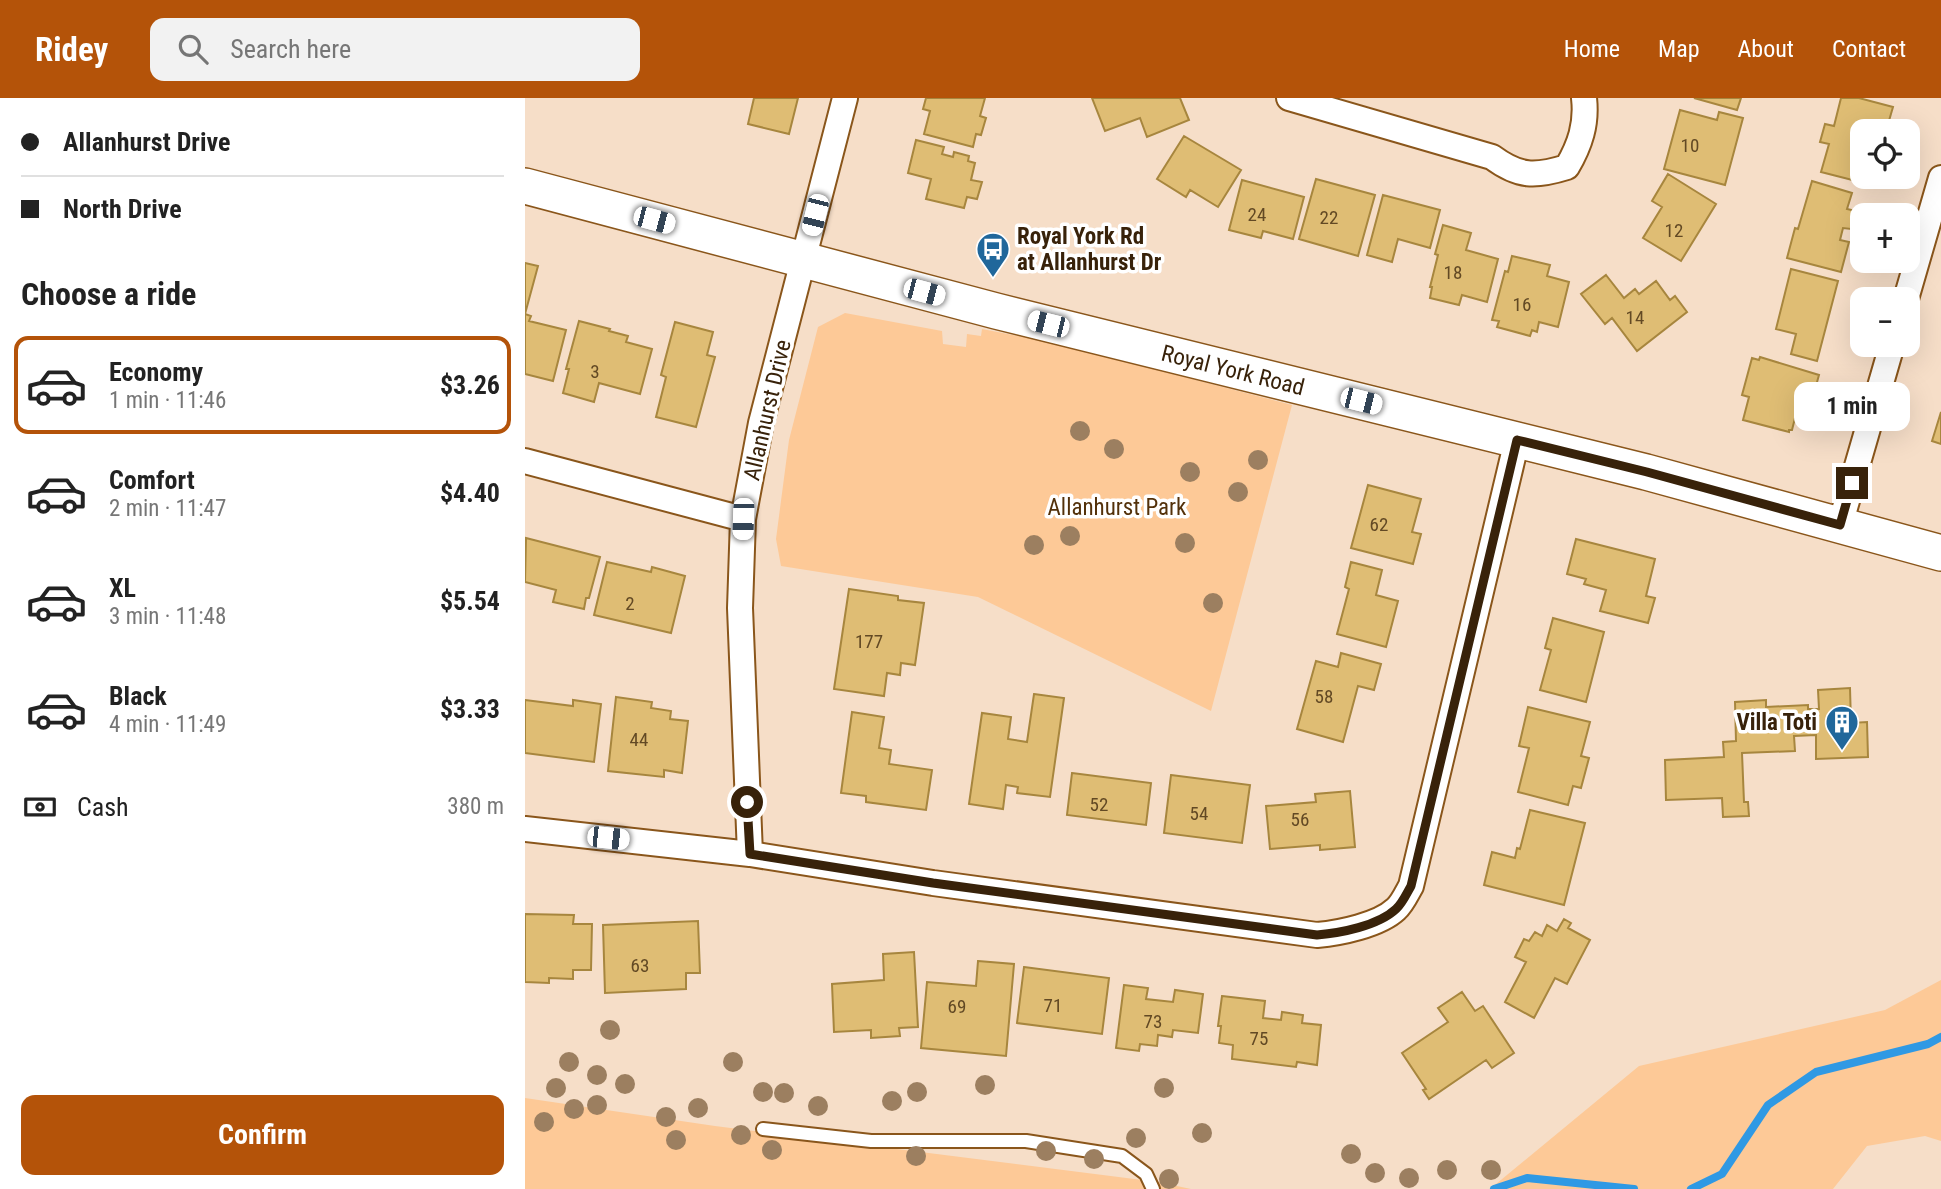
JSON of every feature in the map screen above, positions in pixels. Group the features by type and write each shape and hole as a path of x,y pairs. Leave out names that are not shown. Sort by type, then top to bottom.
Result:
{"main road":[{"name":"Royal York Road","path":"525,186 996,311 1647,472 1941,553"}],"street":[{"name":"Allanhurst Drive","path":"750,854 740,608 743,519 761,422 845,98"},
{"path":"1289,98 1492,157 1505,167 1523,174 1546,174 1567,167 1579,147 1584,125 1584,98"},
{"path":"1909,287 1941,178"},
{"path":"1840,525 1889,357"},
{"path":"525,829 750,854 933,883 1317,935 1343,933 1367,925 1396,910 1411,886 1517,440"},
{"path":"525,461 743,519"}],"lane":[{"path":"763,1129 857,1140 1026,1141 1122,1156 1146,1174 1153,1189"}],"green space":[{"name":"Allanhurst Park","path":"845,313 942,331 943,344 966,347 967,334 981,336 982,329 1049,342 1292,405 1211,711 978,597 781,566 776,539 789,440 818,327"},
{"path":"1941,980 1941,1141 1925,1136 1867,1146 1833,1189 1490,1189 1639,1066 1885,1010"},
{"path":"525,1098 715,1126 1158,1182 1191,1189 525,1189"}],"building":[{"path":"754,98 798,98 789,134 748,124"},
{"path":"926,98 985,98 980,116 986,118 981,135 976,134 973,147 924,134 930,111 923,109"},
{"path":"1092,98 1180,98 1189,120 1147,137 1140,118 1105,131"},
{"path":"1694,98 1741,98 1737,110"},
{"path":"1841,98 1859,98 1893,107 1890,119 1850,119 1850,179 1821,172 1829,144 1820,142 1825,124 1834,126"},
{"path":"1680,110 1717,120 1719,112 1743,118 1725,185 1664,169"},
{"path":"1184,136 1241,170 1218,207 1190,190 1186,197 1157,179"},
{"path":"916,140 944,147 942,154 953,157 954,152 969,156 968,161 975,163 971,180 982,182 977,199 967,197 964,208 926,199 931,179 908,173"},
{"path":"1668,174 1716,204 1681,261 1643,238 1662,207 1652,201"},
{"path":"1316,179 1375,195 1358,256 1299,239"},
{"path":"1242,180 1304,197 1293,239 1263,231 1261,238 1229,230"},
{"path":"1812,181 1852,193 1847,209 1850,210 1850,229 1843,228 1840,240 1849,242 1841,272 1787,258 1795,228 1798,229"},
{"path":"1383,195 1440,210 1430,248 1398,239 1392,262 1367,255"},
{"path":"1443,225 1471,233 1466,250 1498,259 1487,302 1462,295 1459,305 1430,298 1438,255 1435,254"},
{"path":"1512,256 1550,265 1547,276 1569,282 1558,327 1539,322 1537,332 1532,330 1530,336 1497,327 1499,321 1492,320 1505,271 1508,272"},
{"path":"525,263 538,266 525,314"},
{"path":"1791,269 1838,281 1817,361 1791,354 1796,334 1776,329"},
{"path":"1606,275 1624,298 1635,289 1639,294 1656,281 1670,300 1675,296 1687,312 1637,351 1612,318 1605,324 1581,294"},
{"path":"525,314 531,316 529,321 566,330 553,381 525,374"},
{"path":"579,321 610,329 609,331 628,336 626,342 652,349 640,394 599,383 594,402 563,393 569,369 566,369"},
{"path":"675,322 713,332 707,355 715,357 696,427 656,417 666,377 661,375"},
{"path":"1760,357 1819,375 1812,400 1806,399 1802,411 1797,410 1792,430 1789,432 1743,420 1749,397 1742,395 1752,358 1759,360"},
{"path":"1941,412 1941,444 1932,441"},
{"path":"1368,485 1421,499 1412,532 1421,534 1413,564 1351,548"},
{"path":"526,538 600,557 584,609 553,602 556,590 525,582"},
{"path":"1576,539 1655,559 1646,596 1655,598 1648,623 1600,611 1606,590 1584,584 1586,579 1567,574"},
{"path":"607,562 651,572 652,567 685,576 671,633 594,615"},
{"path":"1351,562 1382,570 1376,595 1398,601 1386,647 1337,634 1349,589 1345,587"},
{"path":"849,589 898,596 898,600 924,603 915,665 901,663 900,675 887,673 884,696 834,689"},
{"path":"1553,618 1604,632 1586,702 1540,690 1551,650 1545,648"},
{"path":"1341,653 1381,664 1374,690 1358,686 1343,742 1297,729 1316,661 1338,667"},
{"name":"Villa Toti","path":"1850,688 1851,723 1867,722 1868,757 1816,759 1816,735 1794,736 1795,751 1742,753 1744,802 1748,802 1749,816 1723,817 1722,798 1666,800 1665,760 1724,757 1723,742 1736,741 1735,702 1766,700 1766,707 1808,705 1808,709 1819,709 1818,690"},
{"path":"1034,694 1064,698 1050,797 1017,793 1018,787 1006,785 1003,809 969,804 982,713 1011,717 1008,739 1027,742"},
{"path":"616,697 652,702 651,708 671,711 670,719 688,721 682,773 664,770 664,777 608,771"},
{"path":"525,700 573,706 573,700 601,704 594,762 525,753"},
{"path":"1528,707 1590,722 1581,756 1589,758 1581,788 1573,786 1568,805 1518,792 1529,748 1519,746"},
{"path":"852,712 884,717 879,748 891,750 889,764 932,770 926,810 866,802 866,796 841,793"},
{"path":"1072,773 1151,783 1146,825 1067,815"},
{"path":"1171,775 1250,785 1242,843 1164,833"},
{"path":"1350,791 1355,847 1320,850 1320,845 1270,849 1266,806 1316,802 1315,794"},
{"path":"1530,810 1585,823 1564,905 1484,885 1492,852 1515,858"},
{"path":"525,914 574,915 573,924 592,924 591,970 573,970 573,979 549,978 549,983 525,982"},
{"path":"1564,919 1571,923 1568,928 1590,940 1567,984 1555,978 1534,1018 1505,1002 1526,962 1515,957 1524,939 1529,941 1535,932 1542,936 1547,925 1557,931"},
{"path":"698,921 700,973 686,973 686,989 605,993 603,925"},
{"path":"914,952 918,1027 899,1028 900,1036 871,1038 871,1030 834,1032 832,984 884,980 883,954"},
{"path":"978,961 1014,964 1006,1056 921,1048 927,982 976,986"},
{"path":"1024,967 1109,978 1102,1034 1017,1023"},
{"path":"1124,985 1148,988 1146,999 1173,1002 1175,990 1203,994 1198,1033 1173,1030 1172,1037 1158,1035 1157,1046 1140,1044 1139,1051 1116,1048"},
{"path":"1462,992 1475,1011 1483,1006 1514,1053 1492,1068 1486,1060 1429,1099 1423,1090 1426,1089 1402,1053 1448,1022 1438,1008"},
{"path":"1222,996 1265,1001 1263,1018 1281,1020 1282,1012 1303,1015 1302,1023 1321,1025 1317,1065 1297,1062 1296,1067 1232,1059 1233,1045 1219,1043"}],"waterway":[{"path":"1691,1189 1722,1174 1768,1105 1816,1072 1928,1044 1941,1037"},
{"path":"1494,1189 1527,1178 1634,1189"}],"place":[{"name":"Royal York Rd at Allanhurst Dr","path":"993,279"},
{"name":"Villa Toti","path":"1842,752"}],"route":[{"path":"747,802 750,854 933,883 1317,935 1343,933 1367,925 1396,910 1411,886 1517,440 1647,472 1840,525 1852,483"}]}
